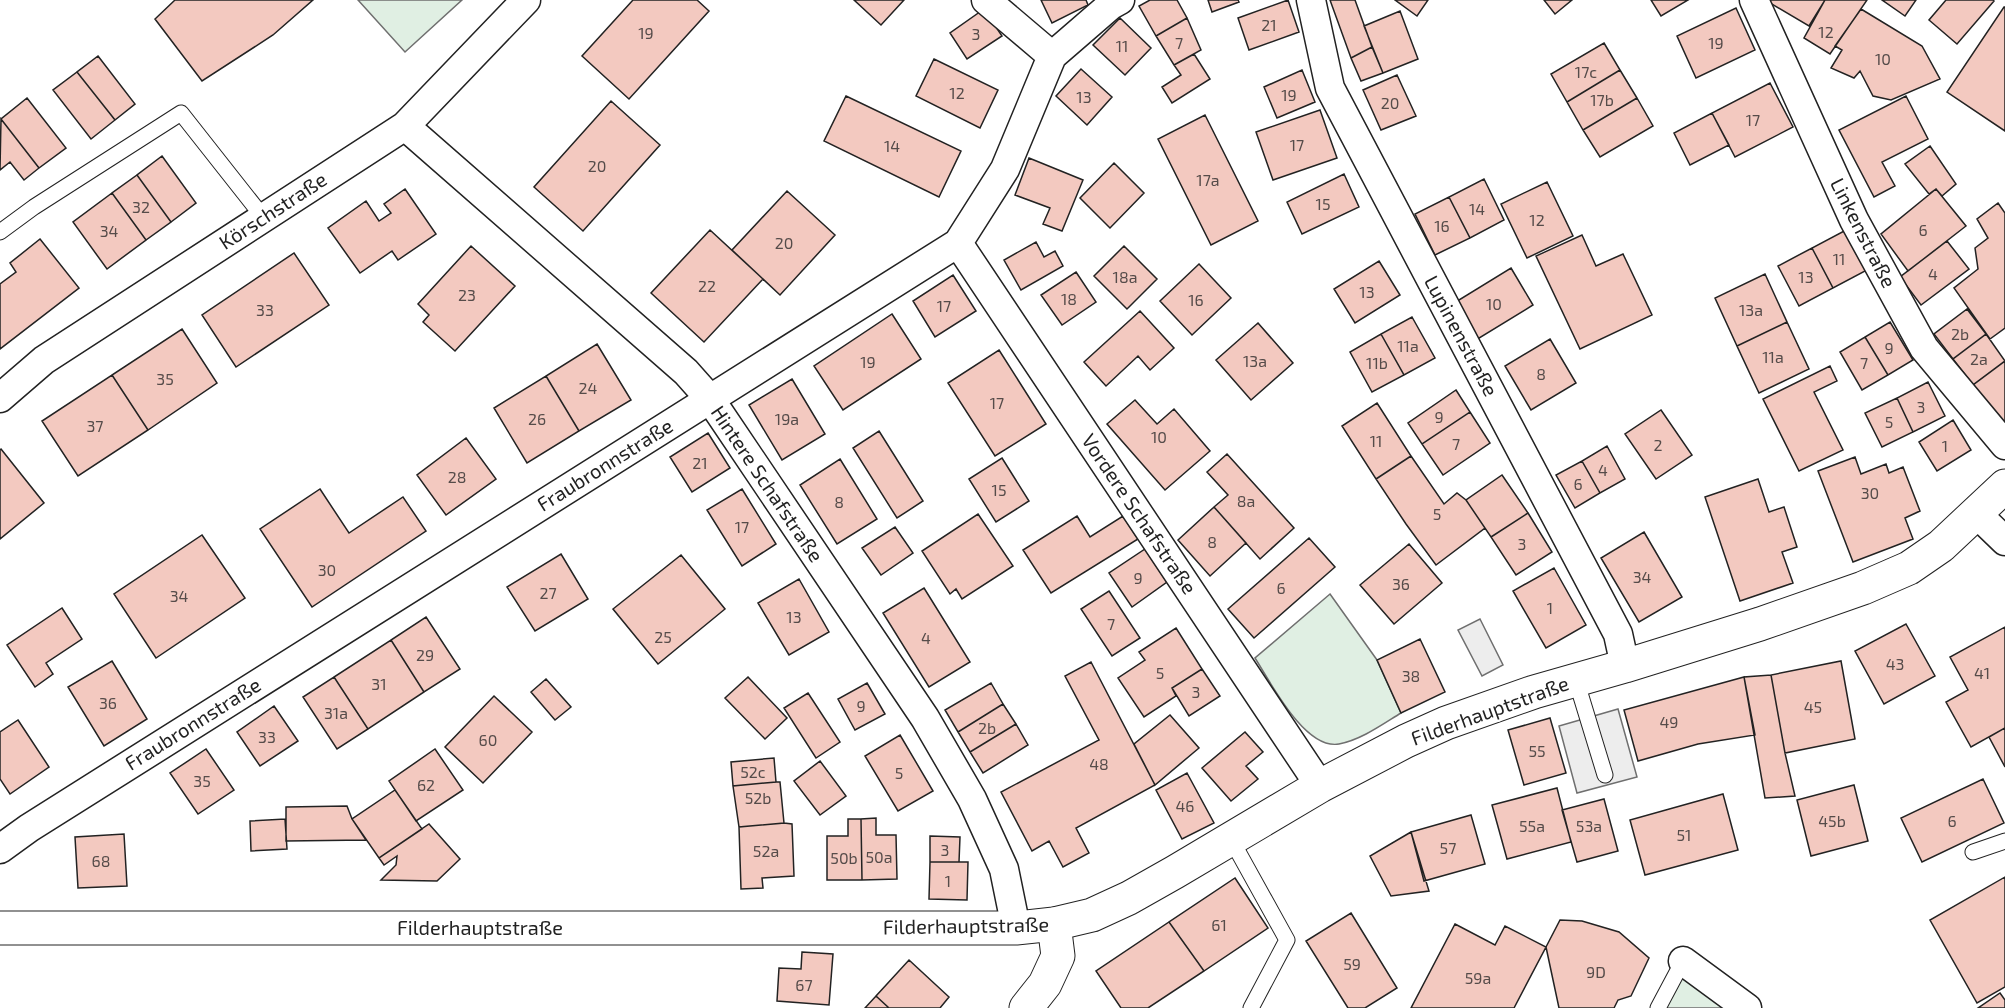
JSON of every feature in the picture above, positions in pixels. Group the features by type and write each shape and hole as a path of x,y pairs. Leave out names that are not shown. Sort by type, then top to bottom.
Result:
{"main road":[{"name":"Filderhauptstraße","path":"0,928 1016,928 1054,924 1092,915 1129,898 1320,786 1446,723 1863,588 1909,568 1941,546 2005,486"},
{"path":"1026,1008 1046,984 1058,956 1054,924"}],"street":[{"name":"Körschstraße","path":"0,398 45,360 405,126 526,0"},
{"path":"986,0 1052,56"},
{"name":"Fraubronnstraße","path":"0,849 39,821 958,243 1005,169 1052,56 1111,5 1120,0"},
{"name":"Lupinenstraße","path":"1311,0 1330,88 1618,634 1625,666"},
{"name":"Linkenstraße","path":"1754,0 1854,220 1924,348 2005,445"},
{"name":"Hintere Schafstraße","path":"405,126 686,372 710,399 925,718 972,799 1004,869 1016,928"},
{"name":"Vordere Schafstraße","path":"958,243 1320,786"},
{"path":"1976,513 2005,541"},
{"path":"1683,961 1747,1008"}],"lane":[{"path":"0,232 34,207 181,113 263,217"},
{"path":"1576,680 1605,775"},
{"path":"1231,839 1287,940 1251,1008"},
{"path":"1973,852 2005,842"},
{"path":"1658,1008 1683,961"}],"green space":[{"path":"358,0 462,0 405,52"},
{"path":"1330,594 1377,660 1401,713 1364,735 1339,744 1326,743 1314,737 1302,726 1290,713 1255,658"},
{"path":"1685,969 1739,1008 1665,1008"}],"shaded area":[{"path":"1480,619 1503,665 1482,676 1458,630"},
{"path":"1618,709 1637,777 1577,793 1559,726"}],"building":[{"path":"175,0 313,0 273,35 202,81 155,19"},
{"path":"633,0 697,0 709,11 629,99 582,56"},
{"path":"854,0 904,0 881,25"},
{"path":"1041,0 1086,0 1088,5 1052,23"},
{"path":"1150,0 1177,0 1187,18 1156,36 1139,6"},
{"path":"1208,0 1238,0 1239,2 1212,12"},
{"path":"1288,0 1299,32 1249,50 1238,18"},
{"path":"1330,0 1355,0 1372,47 1351,58"},
{"path":"1395,0 1428,0 1417,16"},
{"path":"1544,0 1572,0 1555,14"},
{"path":"1651,0 1688,0 1661,16"},
{"path":"1765,0 1825,0 1809,26"},
{"path":"1825,0 1867,0 1830,54 1804,38"},
{"path":"1882,0 1916,0 1905,16"},
{"path":"1946,0 1994,1 1957,44 1929,20"},
{"path":"2005,7 2005,131 1947,92"},
{"path":"1736,8 1755,50 1696,78 1677,36"},
{"path":"984,9 1002,36 967,59 950,33"},
{"path":"1861,9 1922,46 1940,79 1891,100 1873,96 1860,71 1854,78 1831,68 1842,50 1835,46"},
{"path":"1400,11 1418,59 1383,73 1364,26"},
{"path":"1120,18 1151,48 1125,75 1093,45"},
{"path":"1187,18 1201,50 1174,65 1156,36"},
{"path":"1604,43 1620,70 1567,102 1551,74"},
{"path":"1372,47 1383,73 1361,81 1351,58"},
{"path":"1194,54 1210,79 1172,103 1162,87 1181,75 1174,65"},
{"path":"98,56 135,104 115,120 77,72"},
{"path":"934,59 998,90 980,128 916,96"},
{"path":"1081,69 1112,97 1087,125 1056,96"},
{"path":"1302,70 1315,102 1277,118 1264,87"},
{"path":"1620,70 1637,98 1583,130 1567,102"},
{"path":"77,72 115,120 91,139 53,90"},
{"path":"1397,75 1416,116 1381,130 1363,90"},
{"path":"1770,83 1793,127 1735,157 1712,113"},
{"path":"846,96 961,151 939,197 824,141"},
{"path":"1906,96 1928,139 1882,162 1895,186 1874,197 1839,130"},
{"path":"27,98 66,148 39,168 1,119"},
{"path":"1637,98 1653,126 1600,157 1583,130"},
{"path":"611,101 660,145 583,231 534,187"},
{"path":"1320,110 1337,158 1273,180 1256,132"},
{"path":"1712,113 1729,145 1690,165 1674,133"},
{"path":"1205,115 1258,221 1211,245 1158,139"},
{"path":"1,119 39,168 24,180 10,162 0,170"},
{"path":"1930,146 1956,184 1942,196 1936,189 1929,194 1905,164"},
{"path":"162,156 196,203 171,222 137,175"},
{"path":"1029,158 1083,180 1062,231 1043,224 1050,208 1015,195"},
{"path":"1114,163 1144,193 1110,228 1080,198"},
{"path":"1344,174 1359,207 1302,234 1287,202"},
{"path":"137,175 171,222 146,240 112,193"},
{"path":"1484,179 1504,220 1470,238 1449,197"},
{"path":"1547,182 1573,236 1527,258 1501,204"},
{"path":"405,189 436,234 398,260 392,251 360,273 328,228 366,201 379,221 391,213 384,204"},
{"path":"1936,189 1966,226 1908,271 1881,234"},
{"path":"787,191 835,235 780,295 732,250"},
{"path":"112,193 146,240 107,269 73,222"},
{"path":"1449,197 1470,238 1435,255 1415,214"},
{"path":"1998,203 2005,213 2005,328 1990,339 1954,288 1978,269 1975,248 1988,238 1977,219"},
{"path":"710,230 763,279 704,342 651,293"},
{"path":"1846,230 1867,270 1833,288 1812,248"},
{"path":"1582,235 1596,266 1623,254 1652,315 1580,349 1536,256"},
{"path":"40,239 79,288 0,349 0,284 16,272 10,263"},
{"path":"1947,241 1969,269 1921,305 1900,277"},
{"path":"1036,242 1044,257 1055,251 1063,266 1021,290 1004,260"},
{"path":"471,246 515,286 455,351 423,322 429,315 418,304"},
{"path":"1124,246 1157,279 1127,309 1094,276"},
{"path":"1812,248 1833,288 1799,306 1778,266"},
{"path":"294,253 329,305 236,367 202,315"},
{"path":"1379,261 1400,295 1355,323 1334,289"},
{"path":"1199,264 1231,298 1192,335 1160,301"},
{"path":"1511,268 1533,305 1476,340 1454,303"},
{"path":"1076,272 1096,302 1062,325 1041,295"},
{"path":"1765,274 1787,322 1737,346 1715,298"},
{"path":"953,275 976,311 935,337 913,301"},
{"path":"1967,309 1986,334 1953,359 1934,334"},
{"path":"1140,311 1174,348 1150,370 1138,356 1106,386 1084,362"},
{"path":"892,314 921,359 843,410 814,366"},
{"path":"1412,317 1435,358 1404,375 1381,334"},
{"path":"1787,322 1809,369 1759,393 1737,346"},
{"path":"1890,322 1913,360 1888,375 1865,337"},
{"path":"1258,323 1293,363 1251,400 1216,360"},
{"path":"182,329 217,383 148,430 112,375"},
{"path":"1381,334 1404,375 1372,392 1350,352"},
{"path":"1986,334 2005,361 1973,385 1953,359"},
{"path":"1865,337 1888,375 1862,390 1840,352"},
{"path":"1550,339 1576,383 1531,410 1505,366"},
{"path":"597,344 631,400 579,431 546,376"},
{"path":"999,350 1046,424 995,456 948,383"},
{"path":"2005,361 2005,424 1973,385"},
{"path":"1830,366 1837,381 1814,392 1843,450 1799,471 1763,399"},
{"path":"112,375 148,430 78,476 42,421"},
{"path":"546,376 579,431 527,463 494,408"},
{"path":"792,379 825,434 782,460 749,405"},
{"path":"1928,382 1945,416 1913,432 1897,398"},
{"path":"1456,390 1470,412 1422,444 1408,423"},
{"path":"1897,398 1913,432 1882,447 1865,413"},
{"path":"1135,400 1157,424 1174,409 1210,451 1165,490 1107,424"},
{"path":"1377,403 1411,456 1376,479 1342,426"},
{"path":"1661,410 1692,455 1656,479 1625,434"},
{"path":"1470,412 1490,443 1443,475 1422,444"},
{"path":"1953,420 1971,450 1937,471 1919,442"},
{"path":"879,431 923,501 897,518 853,448"},
{"path":"708,433 730,468 692,492 670,457"},
{"path":"466,438 496,479 446,515 417,475"},
{"path":"1607,446 1625,479 1600,493 1582,461"},
{"path":"0,450 44,503 0,539"},
{"path":"1227,454 1294,528 1260,559 1214,507 1228,495 1207,472"},
{"path":"1411,456 1444,504 1457,493 1466,500 1485,528 1436,565 1376,479"},
{"path":"1855,457 1861,474 1886,464 1889,473 1903,467 1920,511 1905,518 1913,539 1853,562 1818,471"},
{"path":"1002,458 1029,501 996,522 969,479"},
{"path":"840,459 877,519 837,544 800,485"},
{"path":"1582,461 1600,493 1575,508 1556,475"},
{"path":"1502,475 1528,513 1491,537 1466,500"},
{"path":"1758,479 1769,512 1784,507 1797,547 1782,552 1793,583 1740,601 1705,497"},
{"path":"320,489 349,533 403,497 426,531 312,607 260,529"},
{"path":"742,489 776,544 742,566 707,510"},
{"path":"1214,507 1246,543 1210,576 1178,540"},
{"path":"1528,513 1552,552 1516,575 1491,537"},
{"path":"978,514 1013,566 962,599 956,589 950,594 922,551"},
{"path":"1077,516 1090,537 1123,516 1138,539 1051,593 1023,550"},
{"path":"895,527 913,553 881,575 862,548"},
{"path":"1644,532 1682,597 1639,622 1601,558"},
{"path":"202,535 245,598 156,658 114,594"},
{"path":"1309,538 1335,567 1254,638 1228,609"},
{"path":"1409,544 1442,583 1394,624 1360,585"},
{"path":"1145,549 1167,582 1132,607 1109,573"},
{"path":"561,554 588,599 535,631 507,587"},
{"path":"681,555 725,609 658,664 613,609"},
{"path":"1554,568 1586,625 1546,648 1513,591"},
{"path":"799,579 829,632 789,655 758,603"},
{"path":"924,588 970,662 929,687 883,613"},
{"path":"1109,591 1140,638 1112,656 1081,609"},
{"path":"62,608 82,639 46,663 53,674 35,687 7,645"},
{"path":"426,617 460,669 424,692 391,640"},
{"path":"1906,624 1935,676 1884,704 1855,651"},
{"path":"2005,627 2005,728 1971,747 1946,702 1968,690 1950,657"},
{"path":"1176,628 1202,669 1172,688 1176,696 1144,717 1118,678 1145,660 1139,652"},
{"path":"1420,639 1445,692 1401,713 1377,660"},
{"path":"391,640 424,692 368,729 334,677"},
{"path":"112,661 147,719 104,746 68,687"},
{"path":"1841,661 1855,739 1785,753 1771,675"},
{"path":"1091,662 1155,785 1076,828 1089,853 1063,867 1049,841 1032,851 1001,792 1099,740 1065,676"},
{"path":"1202,669 1220,696 1189,716 1172,688"},
{"path":"1771,675 1795,796 1765,798 1744,677"},
{"path":"334,677 368,729 337,749 303,697"},
{"path":"748,677 787,718 765,739 725,698"},
{"path":"1744,677 1755,735 1698,744 1638,761 1624,710"},
{"path":"546,679 571,707 555,720 531,692"},
{"path":"867,683 885,714 855,730 838,699"},
{"path":"991,683 1003,704 958,732 945,710"},
{"path":"808,693 840,742 816,758 784,708"},
{"path":"494,696 532,732 483,783 445,747"},
{"path":"1003,704 1016,724 970,752 958,732"},
{"path":"274,706 298,741 260,766 237,732"},
{"path":"1170,715 1199,748 1155,785 1134,744"},
{"path":"1550,718 1566,773 1524,785 1508,730"},
{"path":"18,720 49,767 10,794 0,779 0,732"},
{"path":"1016,724 1028,745 983,773 970,752"},
{"path":"2005,728 2005,767 1989,737"},
{"path":"1245,732 1263,752 1246,766 1258,779 1231,801 1202,768"},
{"path":"900,735 933,791 898,811 865,756"},
{"path":"206,749 234,790 198,814 170,773"},
{"path":"435,749 463,790 416,821 389,781"},
{"path":"774,758 776,782 733,786 731,762"},
{"path":"820,761 846,796 820,815 794,781"},
{"path":"1187,773 1214,823 1182,839 1156,790"},
{"path":"1983,779 2004,823 1922,862 1901,818"},
{"path":"780,782 784,823 739,827 733,786"},
{"path":"1854,785 1868,841 1811,856 1797,800"},
{"path":"1557,788 1571,842 1507,859 1492,805"},
{"path":"395,790 422,829 379,858 352,819"},
{"path":"1723,794 1738,850 1645,875 1630,820"},
{"path":"1604,799 1618,851 1577,862 1562,810"},
{"path":"347,806 352,819 366,840 286,841 286,807"},
{"path":"1471,815 1485,864 1424,881 1411,832"},
{"path":"876,818 876,835 896,835 897,879 862,880 861,819"},
{"path":"285,819 287,849 251,851 250,821"},
{"path":"848,819 861,819 862,880 827,880 827,836 848,836"},
{"path":"429,824 460,859 437,881 381,880 396,865 397,856 384,865 379,858"},
{"path":"792,824 794,876 762,878 763,888 741,889 739,827"},
{"path":"1411,832 1429,891 1391,896 1370,856"},
{"path":"124,834 127,886 78,888 75,837"},
{"path":"930,836 960,837 959,862 930,862"},
{"path":"930,862 968,862 967,900 929,899"},
{"path":"2005,877 2005,987 1977,1003 1930,920"},
{"path":"1235,878 1268,928 1204,971 1169,922"},
{"path":"1351,913 1397,988 1365,1008 1348,1008 1306,941"},
{"path":"1560,920 1582,921 1619,932 1649,958 1631,996 1618,1000 1614,1008 1559,1008 1546,947"},
{"path":"1169,922 1204,971 1148,1008 1121,1008 1096,971"},
{"path":"1455,924 1495,945 1505,926 1546,947 1514,1008 1411,1008"},
{"path":"802,952 833,954 829,1005 777,1001 779,968 801,969"},
{"path":"909,960 949,997 940,1008 889,1008 876,996"},
{"path":"2000,993 2005,1000 2005,1008 1978,1008"},
{"path":"876,996 889,1008 865,1008"}]}
